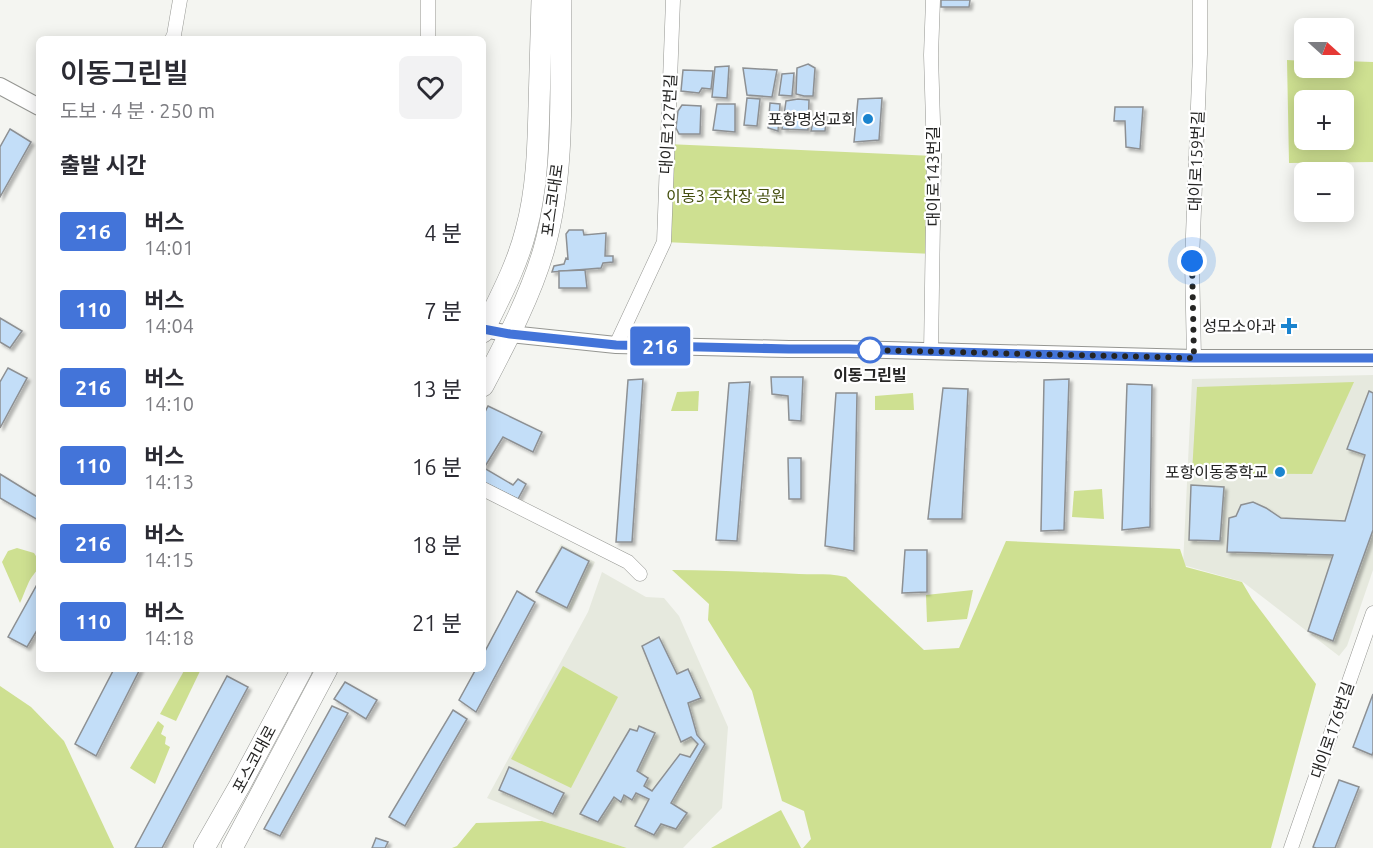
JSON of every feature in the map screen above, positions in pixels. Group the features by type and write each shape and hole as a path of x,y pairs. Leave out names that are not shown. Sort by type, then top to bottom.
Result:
{"main road":[{"name":"포스코대로","path":"486,324 518,256 532,201 538,142 542,0"},
{"name":"포스코대로","path":"486,380 510,334 537,271 545,248 553,209 560,142 561,0"},
{"name":"포스코대로","path":"204,848 300,672"},
{"name":"포스코대로","path":"232,848 325,672"}],"street":[{"path":"174,36 180,0"},
{"path":"428,0 428,36"},
{"name":"대이로127번길","path":"616,345 663,242 673,0"},
{"name":"대이로143번길","path":"931,352 934,156 931,55 933,0"},
{"name":"대이로159번길","path":"1194,358 1192,261 1200,0"},
{"path":"0,86 36,105"},
{"path":"486,330 616,345 1194,358 1373,358"},
{"path":"486,491 628,562 640,574"},
{"name":"대이로176번길","path":"1291,848 1373,613"}],"shaded area":[{"name":"포항이동중학교","path":"1373,375 1373,570 1347,646 1339,656 1243,582 1183,565 1192,379"},
{"path":"561,544 595,562 570,613 535,594"},
{"path":"602,572 646,597 664,598 679,616 728,727 722,808 683,848 627,848 542,821 487,798 588,612"}],"green space":[{"path":"1287,60 1294,60 1294,78 1354,78 1354,61 1373,62 1373,162 1289,163"},
{"name":"이동3 주차장 공원","path":"667,144 934,156 933,254 664,242"},
{"path":"1354,382 1312,474 1192,473 1197,387"},
{"path":"699,391 698,411 671,411 677,392"},
{"path":"913,393 914,410 875,410 875,396"},
{"path":"1102,489 1104,519 1072,517 1074,491"},
{"path":"1006,541 1180,549 1186,567 1242,582 1252,599 1316,684 1271,848 803,848 811,839 804,811 782,801 752,691 708,620 709,604 672,570 846,577 924,650 959,648"},
{"path":"17,548 34,553 36,556 36,570 20,603 2,562 8,551"},
{"path":"973,590 967,619 927,622 926,595"},
{"path":"563,666 618,697 571,788 511,759"},
{"path":"183,672 200,672 176,721 160,714"},
{"path":"0,686 31,707 64,741 114,848 0,848"},
{"path":"158,721 164,726 161,734 166,737 165,744 170,747 155,784 130,768"},
{"path":"781,810 801,848 711,848"},
{"path":"542,821 627,848 452,848 457,846 476,823"}],"building":[{"path":"941,0 970,0 969,7 941,7"},
{"path":"808,64 815,68 813,96 796,94 797,68"},
{"path":"729,66 727,98 712,97 715,67"},
{"path":"743,68 777,70 772,97 747,95"},
{"path":"683,70 713,71 711,89 702,88 699,93 681,91"},
{"path":"794,73 792,96 779,95 782,74"},
{"path":"747,98 760,99 757,126 744,125"},
{"name":"포항명성교회","path":"882,98 879,140 854,142 858,99"},
{"path":"809,100 808,130 782,129 786,101"},
{"path":"770,103 780,104 778,131 768,128"},
{"path":"717,104 735,104 735,132 713,130"},
{"path":"682,105 701,106 700,134 679,134 676,128 678,111"},
{"path":"1115,107 1143,107 1140,149 1126,147 1125,121 1114,121"},
{"path":"815,112 827,113 825,131 811,131"},
{"path":"10,129 31,142 0,197 0,147"},
{"path":"569,230 583,230 584,235 606,233 605,256 613,256 613,262 603,263 601,268 552,272 554,266 564,264 566,258 568,259 566,234"},
{"path":"585,270 587,288 559,288 559,271"},
{"path":"0,318 22,331 10,348 0,342"},
{"path":"8,368 27,378 0,428 0,382"},
{"path":"771,377 803,377 801,421 789,420 788,396 772,394"},
{"path":"643,379 632,542 616,542 628,380"},
{"path":"1069,379 1064,530 1041,531 1044,380"},
{"path":"750,382 737,541 716,540 729,383"},
{"path":"1127,384 1152,385 1150,527 1122,530"},
{"path":"943,388 968,389 962,519 928,519"},
{"name":"포항이동중학교","path":"1369,391 1373,393 1373,530 1333,641 1308,631 1333,555 1227,552 1229,518 1236,516 1241,505 1253,502 1281,518 1345,521 1365,455 1347,449"},
{"path":"836,393 857,393 854,551 825,546"},
{"path":"488,406 542,432 533,452 503,437 486,465 486,410"},
{"path":"788,458 801,458 801,499 789,499"},
{"path":"486,469 513,485 518,479 526,484 518,499 486,483"},
{"path":"0,474 36,496 36,519 0,498"},
{"path":"1191,485 1224,487 1220,541 1189,540"},
{"path":"562,547 589,561 567,608 536,592"},
{"path":"905,550 927,550 927,592 902,593"},
{"path":"36,586 36,632 27,647 8,637"},
{"path":"517,591 535,602 476,712 459,700 474,672 486,672 486,649"},
{"path":"659,637 677,674 688,669 701,698 688,703 697,735 705,744 671,803 687,813 676,829 661,824 654,835 635,826 649,799 636,793 632,800 624,795 621,802 614,797 598,822 580,814 630,729 637,731 639,726 655,733 637,771 648,778 644,786 652,791 680,754 690,757 698,744 691,737 681,742 642,646"},
{"path":"112,672 138,672 96,756 75,744"},
{"path":"227,676 248,687 162,848 135,848"},
{"path":"345,682 377,700 366,719 334,699"},
{"path":"1373,694 1373,752 1372,755 1353,747"},
{"path":"332,706 348,713 280,836 264,829"},
{"path":"453,710 467,719 405,826 389,817"},
{"path":"509,767 564,793 553,814 499,790"},
{"path":"1339,780 1359,787 1335,848 1313,847"},
{"path":"376,838 388,842 385,848 372,848"}],"bus line":[{"name":"216","path":"486,330 616,345 1194,358 1373,358"}],"place":[{"name":"포항명성교회","path":"868,119"},
{"name":"성모소아과","path":"1289,326"},
{"name":"이동그린빌","path":"870,350"},
{"name":"포항이동중학교","path":"1280,472"}],"route":[{"path":"870,350 868,350 1194,358 1192,261"}]}
